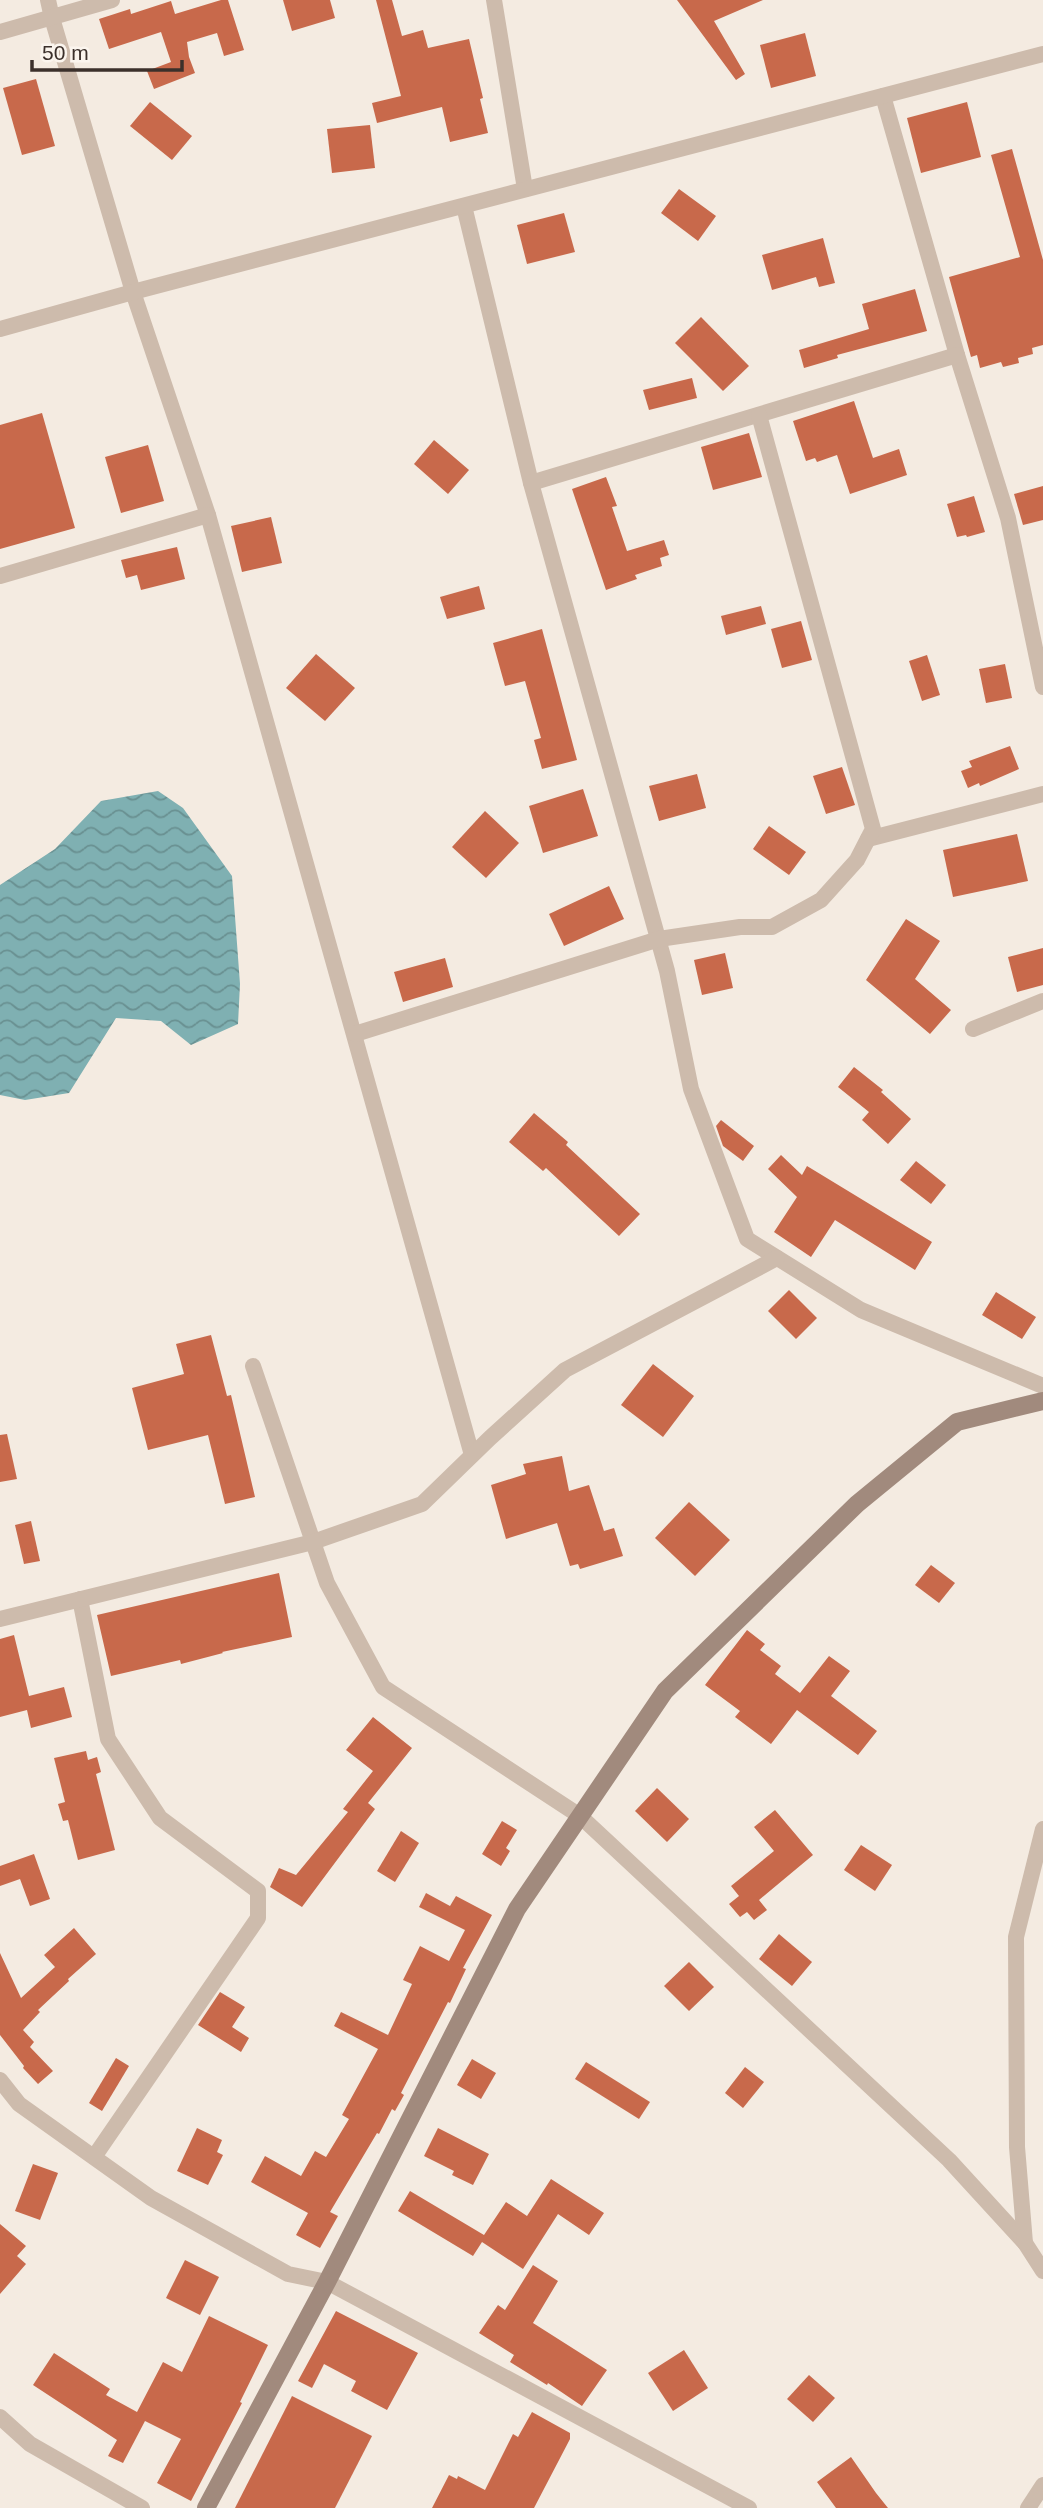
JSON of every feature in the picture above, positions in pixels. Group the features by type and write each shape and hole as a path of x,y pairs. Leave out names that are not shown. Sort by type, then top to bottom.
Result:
{"street":[{"path":"48,0 133,292 208,515 472,1455"},
{"path":"0,32 112,0"},
{"path":"495,0 525,189"},
{"path":"0,330 133,292 1043,54"},
{"path":"883,96 957,355 1008,518 1043,687"},
{"path":"464,206 531,483 659,939 691,1089 747,1239 861,1310 1043,1386"},
{"path":"531,483 957,355"},
{"path":"355,1034 659,939 740,927 772,927 821,900 857,860 873,829 759,415"},
{"path":"0,576 208,515"},
{"path":"868,839 1043,794"},
{"path":"974,1029 1043,1002"},
{"path":"0,1619 313,1542 422,1504 565,1370 777,1258"},
{"path":"253,1366 327,1583 383,1687 580,1816 949,2160 1025,2243 1043,2271"},
{"path":"206,2508 327,2282 517,1909 665,1691 857,1504 957,1422 1043,1401"},
{"path":"80,1600 108,1739 160,1818 258,1891 258,1917 94,2157"},
{"path":"1025,2243 1017,2147 1016,1937 1043,1829"},
{"path":"0,2080 19,2104 151,2198 288,2274 327,2282 749,2508"},
{"path":"0,2417 30,2444 142,2508"},
{"path":"1028,2508 1043,2485"}],"water":[{"path":"158,791 183,808 232,876 240,984 238,1024 191,1045 161,1021 116,1018 69,1093 25,1100 0,1095 0,885 55,849 101,801"}],"building":[{"path":"228,0 244,50 224,56 217,33 187,42 195,73 154,89 147,71 171,62 161,32 109,49 99,19 130,9 131,14 171,1 175,14"},
{"path":"283,0 330,0 335,18 292,31"},
{"path":"376,0 392,0 402,36 423,30 428,48 469,39 488,133 450,142 442,107 377,123 372,103 401,96"},
{"path":"677,0 763,0 714,21 745,74 736,80"},
{"path":"805,33 816,76 771,88 760,45"},
{"path":"36,79 55,146 22,155 3,88"},
{"path":"150,102 192,136 172,160 130,126"},
{"path":"967,102 981,157 921,173 907,118"},
{"path":"370,125 375,168 332,173 327,129"},
{"path":"1012,149 1043,260 1043,345 1032,348 1033,354 1018,358 1019,363 1003,367 1001,362 980,368 977,355 971,357 949,277 1020,257 991,155"},
{"path":"679,189 716,216 698,241 661,213"},
{"path":"564,213 575,252 527,264 517,225"},
{"path":"823,238 835,283 819,287 816,277 772,290 762,255"},
{"path":"915,289 927,331 837,355 838,358 804,368 799,350 869,329 862,304"},
{"path":"701,317 749,366 723,391 675,343"},
{"path":"692,378 697,398 649,410 643,390"},
{"path":"854,401 873,458 899,449 907,475 850,494 837,455 817,462 815,458 806,461 793,421"},
{"path":"42,413 75,528 0,549 0,425"},
{"path":"749,433 762,477 713,490 701,447"},
{"path":"434,440 469,470 448,494 414,464"},
{"path":"148,445 164,501 121,513 105,457"},
{"path":"606,477 617,506 612,507 627,551 664,540 669,555 660,558 662,566 635,575 637,579 606,590 572,489"},
{"path":"1043,486 1043,520 1023,525 1014,494"},
{"path":"974,496 985,532 957,537 947,504"},
{"path":"271,517 282,563 242,572 231,526"},
{"path":"177,547 185,579 141,590 137,575 126,578 121,560"},
{"path":"479,586 485,609 447,619 440,597"},
{"path":"761,606 766,624 726,635 721,616"},
{"path":"801,621 812,660 782,668 771,629"},
{"path":"542,629 577,760 542,769 534,740 541,738 525,681 505,686 493,643"},
{"path":"316,654 355,688 325,721 286,688"},
{"path":"927,655 940,695 922,701 909,661"},
{"path":"1005,664 1012,698 986,703 979,669"},
{"path":"1010,746 1019,769 980,786 979,783 968,788 961,771 972,767 969,761"},
{"path":"842,767 855,805 826,814 813,776"},
{"path":"697,774 706,808 659,821 649,786"},
{"path":"583,789 598,836 543,853 529,806"},
{"path":"485,811 519,843 486,878 452,847"},
{"path":"769,826 806,852 789,875 753,849"},
{"path":"1017,834 1028,881 953,897 943,850"},
{"path":"609,886 624,919 564,946 549,914"},
{"path":"906,919 940,941 915,979 951,1010 930,1034 866,980"},
{"path":"1043,948 1043,985 1017,992 1008,957"},
{"path":"725,953 733,988 702,995 694,960"},
{"path":"445,958 453,987 403,1002 394,972"},
{"path":"854,1067 883,1090 881,1092 911,1119 888,1144 862,1120 869,1112 838,1087"},
{"path":"534,1113 568,1142 566,1145 640,1214 619,1236 546,1168 543,1171 509,1142"},
{"path":"721,1120 754,1146 743,1161 723,1146 716,1126"},
{"path":"781,1155 802,1175 807,1166 932,1242 915,1270 835,1220 811,1257 774,1232 797,1197 768,1169"},
{"path":"916,1161 946,1185 931,1204 900,1180"},
{"path":"789,1290 817,1318 796,1339 768,1311"},
{"path":"996,1292 1036,1317 1022,1339 982,1315"},
{"path":"211,1335 227,1396 231,1395 255,1497 225,1504 208,1435 148,1450 132,1388 184,1374 176,1344"},
{"path":"653,1364 694,1396 663,1437 621,1405"},
{"path":"7,1434 17,1479 0,1482 0,1435"},
{"path":"562,1456 569,1491 589,1485 604,1531 614,1528 623,1556 580,1569 578,1564 570,1566 557,1523 506,1539 491,1485 526,1474 523,1464"},
{"path":"689,1502 730,1540 695,1576 655,1538"},
{"path":"31,1521 40,1561 24,1564 15,1525"},
{"path":"931,1565 955,1583 939,1603 915,1585"},
{"path":"279,1573 292,1637 181,1664 180,1660 111,1676 97,1615"},
{"path":"747,1630 765,1644 760,1650 781,1666 775,1674 800,1693 829,1656 850,1671 831,1696 877,1731 858,1755 797,1710 771,1744 735,1717 740,1711 705,1685"},
{"path":"14,1635 29,1696 64,1687 72,1717 31,1728 27,1710 0,1717 0,1639"},
{"path":"373,1717 412,1748 368,1803 375,1809 302,1907 270,1887 279,1868 296,1875 348,1812 343,1809 373,1771 346,1750"},
{"path":"86,1751 88,1760 97,1757 101,1772 96,1774 115,1850 78,1860 68,1820 63,1821 58,1804 65,1802 54,1758"},
{"path":"657,1788 689,1819 667,1842 635,1811"},
{"path":"775,1810 813,1855 759,1900 767,1910 754,1920 747,1912 740,1917 729,1904 739,1896 731,1886 774,1851 754,1827"},
{"path":"502,1821 517,1830 506,1848 510,1851 501,1866 482,1854"},
{"path":"401,1831 419,1843 395,1882 377,1871"},
{"path":"861,1845 892,1865 875,1891 844,1870"},
{"path":"34,1854 50,1899 30,1906 20,1879 0,1886 0,1866"},
{"path":"426,1893 450,1906 456,1896 492,1915 463,1968 466,1969 450,2003 448,2002 401,2093 404,2095 395,2111 392,2109 330,2212 338,2216 320,2248 296,2235 308,2213 251,2182 265,2156 301,2176 315,2151 326,2157 349,2119 342,2115 378,2049 334,2026 341,2012 388,2035 412,1984 403,1980 420,1946 449,1961 465,1930 419,1907"},
{"path":"74,1928 96,1954 38,2010 40,2012 23,2030 34,2042 30,2047 53,2071 38,2084 0,2035 0,1953 21,1998 55,1967 44,1955"},
{"path":"779,1934 812,1962 792,1986 759,1959"},
{"path":"689,1962 714,1987 689,2011 664,1986"},
{"path":"220,1992 245,2007 232,2027 249,2038 241,2052 198,2025"},
{"path":"116,2058 129,2066 102,2111 89,2103"},
{"path":"472,2059 496,2073 481,2099 457,2085"},
{"path":"586,2062 650,2102 639,2119 575,2079"},
{"path":"745,2067 764,2082 743,2108 725,2093"},
{"path":"197,2128 222,2140 217,2152 223,2155 208,2185 177,2171"},
{"path":"438,2128 489,2154 473,2185 452,2175 454,2171 424,2156"},
{"path":"33,2164 58,2173 40,2220 15,2211"},
{"path":"551,2179 604,2213 589,2235 558,2214 523,2269 482,2242 473,2256 398,2211 410,2191 484,2235 506,2202 527,2216"},
{"path":"0,2224 26,2246 17,2256 26,2264 0,2294"},
{"path":"185,2260 219,2277 200,2315 166,2298"},
{"path":"533,2265 558,2281 533,2323 607,2370 582,2406 510,2362 514,2355 479,2333 498,2305 505,2310"},
{"path":"336,2311 418,2353 387,2410 351,2391 356,2381 324,2364 312,2388 298,2381"},
{"path":"209,2316 268,2345 240,2402 242,2403 191,2501 157,2483 181,2439 145,2421 123,2463 108,2456 117,2440 33,2385 54,2353 110,2389 106,2395 137,2412 163,2362 182,2372"},
{"path":"684,2350 708,2388 673,2411 648,2373"},
{"path":"809,2375 835,2398 813,2422 787,2399"},
{"path":"292,2396 372,2436 335,2508 235,2508"},
{"path":"532,2412 570,2433 570,2439 534,2508 432,2508 449,2475 457,2479 458,2476 485,2490 513,2434 518,2437"},
{"path":"851,2457 888,2508 836,2508 817,2482"}]}
